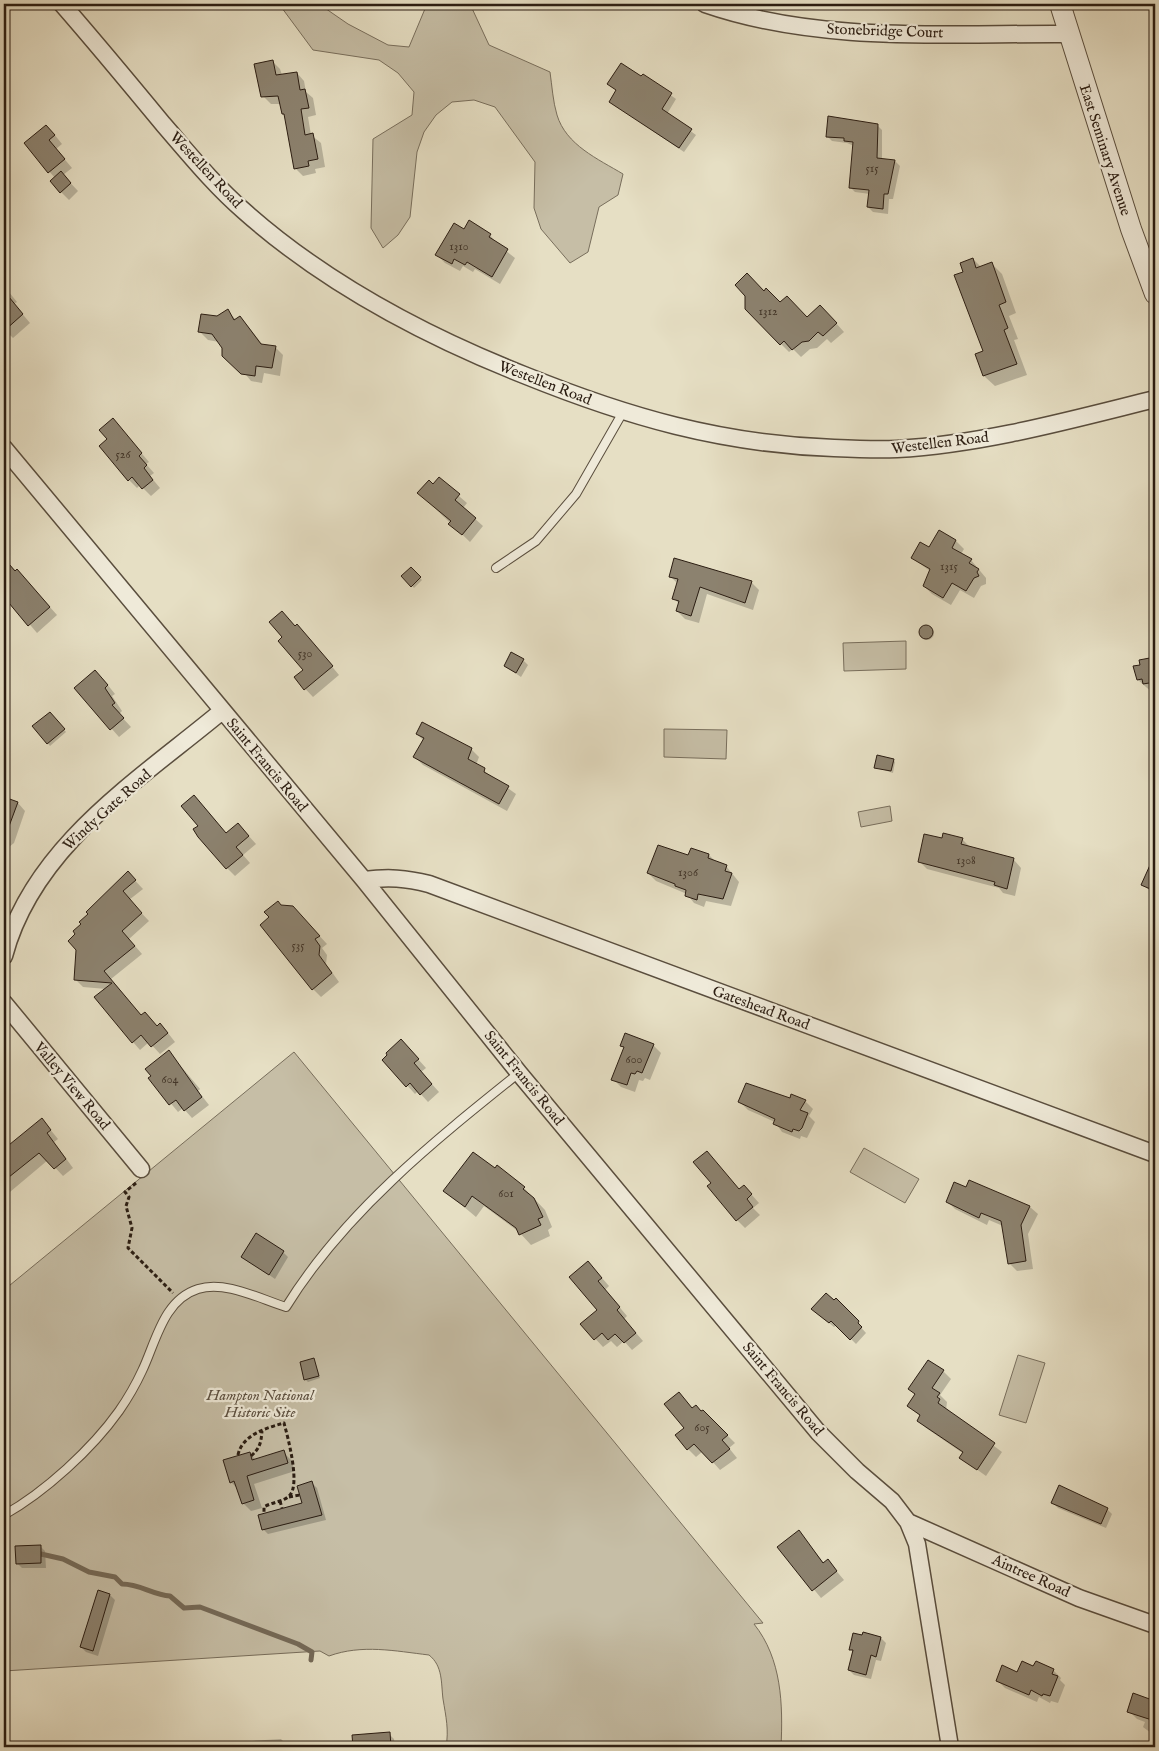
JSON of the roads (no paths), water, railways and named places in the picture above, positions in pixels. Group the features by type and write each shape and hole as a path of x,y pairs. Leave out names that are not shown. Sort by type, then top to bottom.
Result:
{"street":[{"name":"Westellen Road","path":"62,4 200,167 241,209 288,247 350,290 420,330 495,364 623,412 729,438 786,446 894,449 992,437 1155,399"},
{"name":"Stonebridge Court","path":"704,4 773,21 842,31 1069,34"},
{"name":"East Seminary Avenue","path":"1060,4 1131,230 1155,294"},
{"name":"Saint Francis Road","path":"4,448 364,880 519,1073 818,1432 857,1472 892,1501 908,1522 917,1544 950,1747"},
{"name":"Windy Gate Road","path":"4,956 8,939 24,906 43,873 66,843 97,814 222,711"},
{"name":"Gateshead Road","path":"364,880 387,877 407,878 429,884 1155,1154"},
{"name":"Valley View Road","path":"4,1004 141,1169"},
{"name":"Aintree Road","path":"908,1522 1079,1598 1155,1625"}],"lane":[{"path":"496,568 536,541 576,494 623,412"},
{"path":"4,1515 46,1486 96,1440 120,1410 142,1372 172,1305 198,1289 210,1286 227,1288 286,1308 295,1292 349,1224 380,1192 459,1121 519,1073"}],"waterway":[{"path":"41,1554 63,1559 89,1572 115,1577 122,1584 129,1584 170,1596 184,1608 200,1607 298,1644 312,1652 311,1660"}],"park label":[{"name":"Hampton National Historic Site","path":"260,1404"}]}
